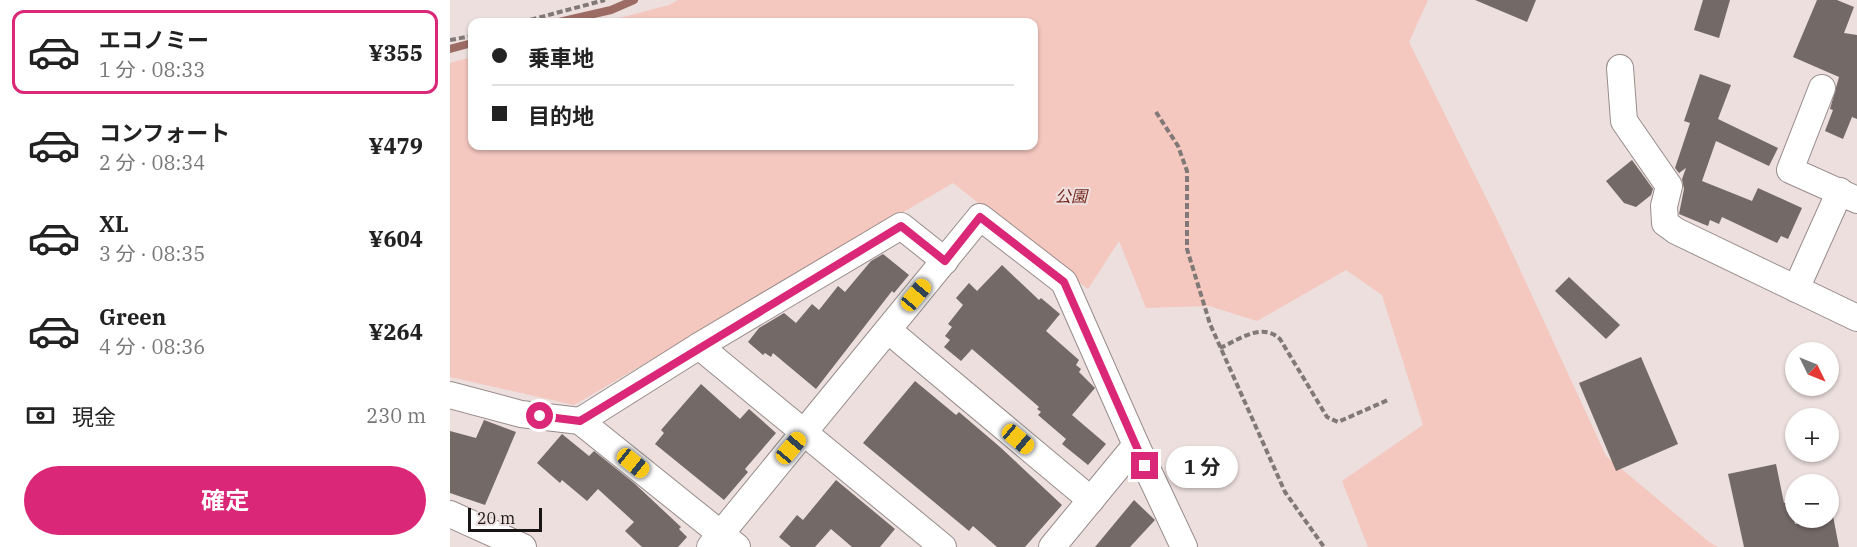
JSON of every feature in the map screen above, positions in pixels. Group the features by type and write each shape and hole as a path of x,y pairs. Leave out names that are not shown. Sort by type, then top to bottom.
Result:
{"street":[{"path":"1620,68 1624,121 1669,186 1664,206 1665,223 1676,231 1857,318"},
{"path":"1796,289 1848,195 1790,170 1822,88"},
{"path":"450,395 521,414 580,421 722,543 805,431 980,217 1064,282 1136,446 1184,547"},
{"path":"580,421 699,346 901,226 945,261"},
{"path":"888,330 1091,500"},
{"path":"699,346 943,547"},
{"path":"1052,547 1136,446"},
{"path":"450,514 523,547"}],"path":[{"path":"537,18 605,0"},
{"path":"450,40 468,37"},
{"path":"1156,112 1178,146 1187,171 1187,249 1220,348 1284,492 1324,547"},
{"path":"1220,348 1261,330 1271,331 1280,339 1328,417 1338,422 1388,400"}],"green space":[{"name":"公園","path":"678,0 1428,0 1409,42 1499,224 1606,456 1718,547 1368,547 1342,481 1423,425 1382,295 1346,270 1257,321 1209,306 1146,308 1119,241 1088,289 953,183 574,405 450,377 450,63 468,58 468,150 1038,150 1038,18 619,18 669,5"}],"building":[{"path":"1475,0 1536,0 1527,22"},
{"path":"1703,0 1730,0 1719,38 1694,30"},
{"path":"1817,0 1837,0 1854,7 1844,33 1857,35 1857,119 1852,117 1843,139 1825,131 1833,110 1830,109 1839,77 1793,57"},
{"path":"1700,74 1731,85 1718,119 1778,148 1769,166 1716,141 1702,181 1752,201 1758,188 1802,208 1788,239 1781,236 1777,243 1722,217 1719,224 1710,220 1708,226 1679,214 1684,189 1682,179 1686,168 1679,173 1675,168 1690,123 1684,121"},
{"path":"1632,160 1653,189 1651,195 1636,207 1624,203 1606,181"},
{"path":"883,254 909,275 894,293 892,291 816,389 773,353 771,357 765,353 763,355 748,342 759,328 784,313 796,323 812,304 819,310 838,286 845,292 871,261"},
{"path":"1002,265 1039,300 1041,298 1060,314 1046,331 1079,360 1076,365 1081,369 1079,372 1095,388 1072,415 1106,444 1088,465 1062,444 1066,439 1038,415 1041,412 1037,409 1039,407 972,349 961,361 944,347 950,340 945,336 952,327 948,324 963,305 956,298 969,283 977,291"},
{"path":"1569,277 1620,325 1606,339 1555,291"},
{"path":"1641,357 1678,444 1616,471 1579,383"},
{"path":"915,381 956,415 959,412 1062,505 1025,547 997,547 973,526 969,531 863,443"},
{"path":"701,384 740,419 749,409 776,433 745,469 748,472 724,500 655,444 664,433 661,430"},
{"path":"484,420 516,432 485,505 450,493 450,431 476,438"},
{"path":"562,434 589,456 594,451 634,483 681,527 679,529 687,537 678,547 642,547 625,531 634,522 598,489 587,501 562,480 560,483 537,463"},
{"path":"1776,464 1785,503 1785,528 1835,528 1839,547 1744,547 1728,474"},
{"path":"836,480 895,529 880,547 852,547 831,529 815,547 791,547 779,537 797,515 803,520"},
{"path":"1134,500 1155,520 1130,547 1095,547"}],"waterway":[{"path":"576,18 611,10 634,0"},
{"path":"450,49 468,44"}],"route":[{"path":"540,416 580,421 699,346 901,226 945,261 980,217 1064,282 1145,466"}]}
